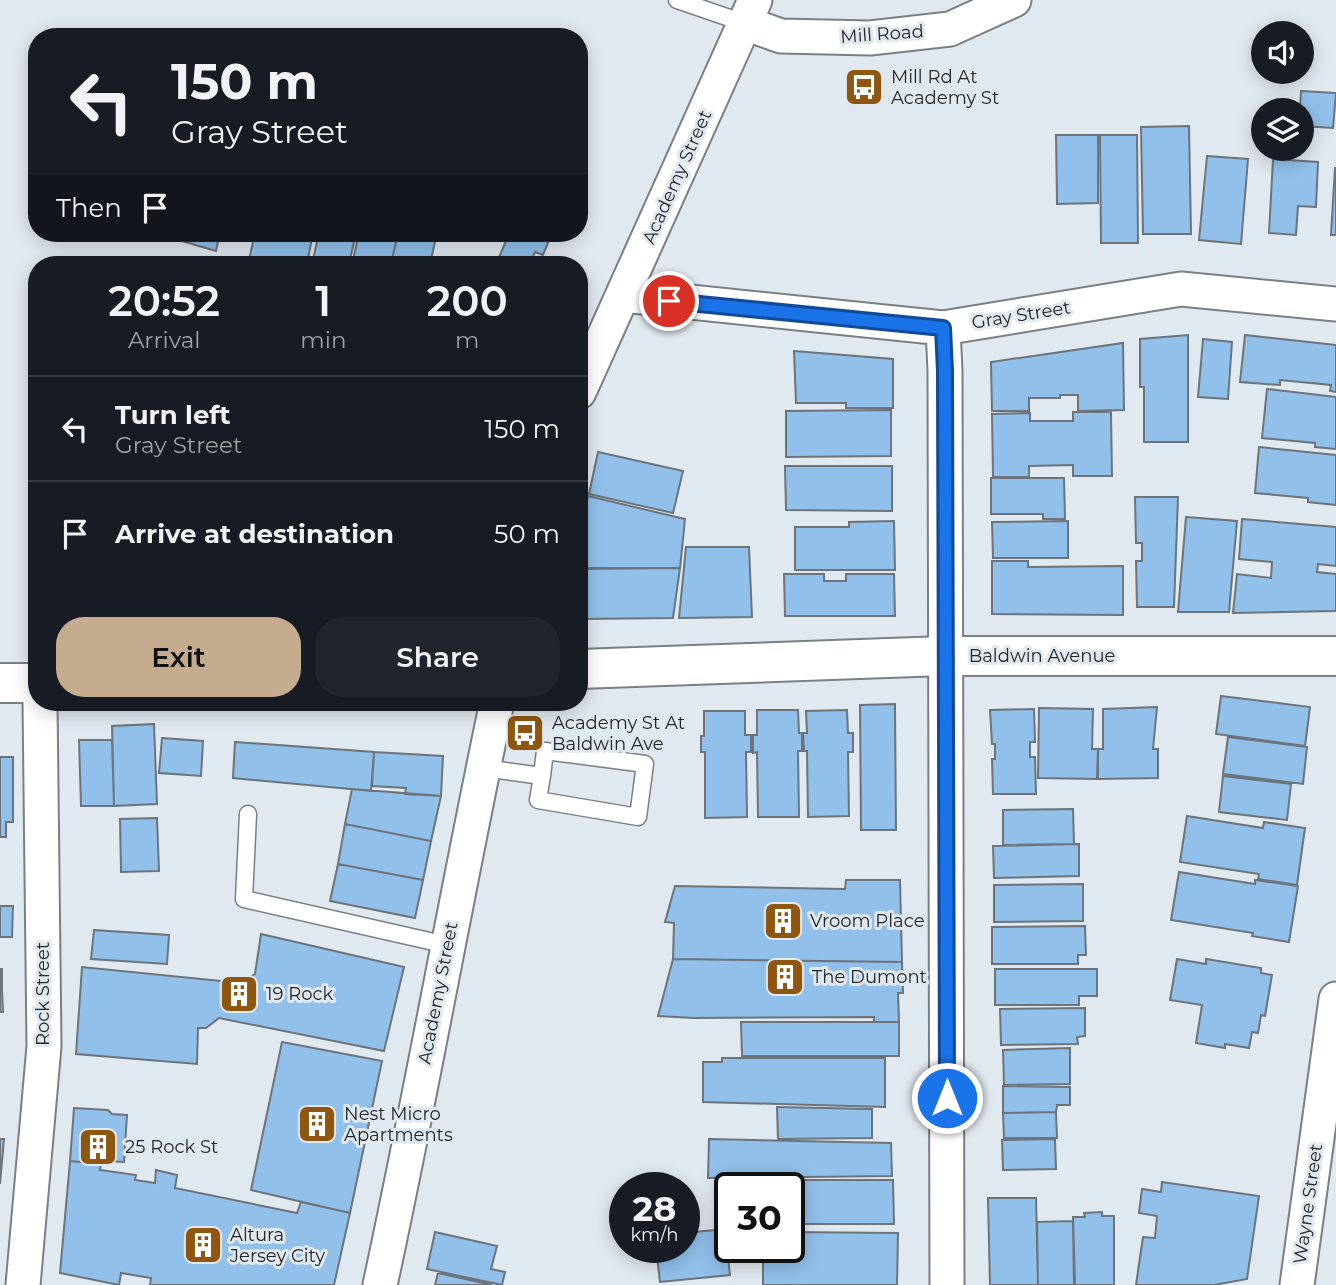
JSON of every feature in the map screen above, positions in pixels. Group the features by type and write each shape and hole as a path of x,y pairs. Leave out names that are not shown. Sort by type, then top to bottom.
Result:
{"street":[{"name":"Mill Road","path":"751,12 781,36 870,38 950,29 1014,0"},
{"name":"Academy Street","path":"588,372 751,12"},
{"name":"Gray Street","path":"623,295 943,328 1181,289 1336,304"},
{"path":"943,328 947,1285"},
{"name":"Baldwin Avenue","path":"588,669 944,656 1336,656"},
{"path":"0,683 28,683"},
{"name":"Rock Street","path":"23,1285 44,1045 40,711"},
{"name":"Academy Street","path":"380,1285 495,711"},
{"name":"Wayne Street","path":"1297,1285 1336,999"}],"lane":[{"path":"677,0 751,12"},
{"path":"545,751 645,764 638,817 538,800 542,776 545,751"},
{"path":"483,768 542,776"},
{"path":"248,814 244,900 447,945"}],"building":[{"path":"1301,91 1336,93 1333,128 1314,127 1314,98 1301,98"},
{"path":"1189,126 1191,234 1143,234 1141,127"},
{"path":"1056,135 1098,135 1098,203 1057,204"},
{"path":"1100,135 1137,135 1138,243 1101,243"},
{"path":"1207,156 1248,159 1241,244 1199,240"},
{"path":"1273,161 1318,162 1316,207 1298,206 1296,235 1269,233"},
{"path":"1335,168 1336,235 1331,235"},
{"path":"185,242 218,242 216,251"},
{"path":"253,242 311,242 309,256 250,256"},
{"path":"317,242 354,242 351,256 314,256"},
{"path":"357,242 396,242 393,256 354,256"},
{"path":"396,242 435,242 432,256 393,256"},
{"path":"506,242 548,242 543,255 535,252 533,256 500,256"},
{"path":"1188,335 1188,442 1144,442 1144,387 1140,387 1140,339"},
{"path":"1245,335 1336,345 1336,392 1330,391 1331,385 1280,380 1280,385 1240,382"},
{"path":"1203,339 1232,342 1228,399 1198,397"},
{"path":"1123,343 1124,410 1078,411 1078,395 1060,395 1060,398 1029,398 1029,411 992,411 991,362"},
{"path":"794,351 893,359 893,408 846,408 846,403 796,403"},
{"path":"1267,389 1336,397 1336,449 1315,447 1315,443 1262,438"},
{"path":"891,410 891,456 786,457 786,411"},
{"path":"1073,412 1111,412 1112,476 1073,476 1073,465 1029,466 1029,477 993,477 992,414 1030,413 1030,421 1073,421"},
{"path":"1259,447 1336,455 1336,505 1308,502 1308,498 1255,493"},
{"path":"598,452 683,471 673,513 589,494"},
{"path":"785,466 892,466 892,511 786,510"},
{"path":"991,478 1064,478 1065,519 1043,519 1043,514 991,514"},
{"path":"588,496 685,519 680,568 588,568"},
{"path":"1135,497 1178,497 1174,607 1137,607 1136,561 1142,561 1142,543 1136,543"},
{"path":"1186,517 1237,521 1229,612 1178,612"},
{"path":"1242,519 1336,527 1336,566 1318,564 1317,572 1336,574 1336,611 1233,613 1237,574 1271,578 1272,562 1239,559"},
{"path":"894,521 895,570 795,570 795,527 849,527 849,522"},
{"path":"1068,521 1068,558 993,558 992,522"},
{"path":"686,547 749,547 752,617 679,618"},
{"path":"992,561 1028,561 1028,567 1123,566 1123,615 992,614"},
{"path":"680,568 673,618 588,619 588,569"},
{"path":"784,574 824,574 824,581 846,581 846,574 894,574 895,616 785,616"},
{"path":"1221,696 1310,707 1305,746 1216,734"},
{"path":"895,704 896,830 861,830 860,705"},
{"path":"1157,707 1153,749 1158,749 1158,778 1098,779 1098,749 1103,749 1103,709"},
{"path":"1039,708 1093,709 1092,749 1098,749 1097,779 1038,778"},
{"path":"1034,709 1035,742 1030,742 1030,757 1035,757 1036,794 993,794 992,759 995,759 995,744 992,744 990,710"},
{"path":"757,710 798,710 799,733 802,733 802,751 798,751 799,817 758,817 757,752 753,753 753,735 757,735"},
{"path":"847,710 848,733 853,733 853,752 848,752 849,816 808,817 807,751 804,751 803,733 807,733 806,711"},
{"path":"704,711 745,711 745,735 751,735 751,752 746,752 747,817 705,818 705,752 701,752"},
{"path":"154,724 157,804 114,806 112,726"},
{"path":"1228,737 1307,747 1303,784 1223,774"},
{"path":"162,738 203,741 201,776 159,773"},
{"path":"79,740 112,740 114,806 81,806"},
{"path":"235,742 374,752 371,791 233,778"},
{"path":"374,752 443,756 441,796 405,794 406,788 372,786"},
{"path":"0,757 13,757 13,822 6,822 6,837 0,837"},
{"path":"1223,776 1291,784 1287,820 1219,812"},
{"path":"352,789 441,796 431,841 345,824"},
{"path":"1073,809 1074,844 1003,845 1003,810"},
{"path":"1187,816 1263,828 1264,822 1305,828 1297,885 1258,879 1259,874 1180,862"},
{"path":"157,818 159,871 121,872 120,819"},
{"path":"345,824 431,841 423,880 338,864"},
{"path":"1079,844 1079,876 994,878 993,846"},
{"path":"338,864 423,880 415,918 330,901"},
{"path":"1179,872 1255,884 1255,880 1298,886 1289,942 1252,936 1253,933 1171,920"},
{"name":"Vroom Place","path":"846,880 900,880 902,962 673,959 674,923 665,922 675,886 845,889"},
{"path":"1083,884 1083,921 994,922 994,885"},
{"path":"0,906 13,906 12,937 0,937"},
{"path":"1085,926 1086,955 1078,955 1078,964 992,964 992,927"},
{"path":"94,930 169,935 167,964 91,959"},
{"name":"19 Rock","path":"261,934 404,967 384,1051 219,1018 206,1028 198,1028 197,1064 76,1054 82,967 241,983 255,974"},
{"name":"The Dumont","path":"673,959 902,962 903,993 898,993 899,1022 874,1022 874,1017 658,1016"},
{"path":"1177,959 1206,964 1206,959 1261,968 1261,973 1272,975 1265,1016 1261,1015 1258,1033 1252,1032 1249,1048 1225,1044 1225,1048 1196,1043 1202,1005 1170,1000"},
{"path":"2,969 2,990 0,990"},
{"path":"995,969 1097,969 1097,996 1079,996 1079,1005 995,1005"},
{"path":"2,990 3,1012 0,1012"},
{"path":"1085,1008 1085,1036 1077,1037 1078,1044 1001,1045 1000,1009"},
{"path":"741,1022 899,1022 899,1056 742,1056"},
{"name":"Nest Micro Apartments","path":"282,1042 382,1061 350,1213 251,1190"},
{"path":"1070,1048 1070,1084 1004,1085 1003,1050"},
{"path":"722,1058 885,1058 885,1107 703,1102 703,1062 722,1062"},
{"path":"1003,1086 1070,1087 1070,1105 1057,1105 1056,1112 1003,1113"},
{"path":"777,1107 872,1109 872,1138 778,1139"},
{"name":"25 Rock St","path":"74,1108 108,1110 112,1114 127,1115 124,1162 105,1161 101,1164 70,1161"},
{"path":"1056,1112 1057,1138 1004,1138 1003,1113"},
{"path":"0,1139 4,1139 0,1184"},
{"path":"709,1139 891,1143 892,1176 805,1177 805,1172 714,1172 714,1178 708,1178"},
{"path":"1055,1139 1056,1169 1003,1170 1002,1140"},
{"name":"Altura Jersey City","path":"70,1161 101,1164 100,1170 136,1175 135,1180 155,1183 156,1170 177,1175 175,1188 297,1213 301,1202 350,1213 334,1285 150,1285 151,1278 121,1273 119,1285 60,1273"},
{"path":"805,1180 893,1180 894,1224 805,1224"},
{"path":"1162,1182 1259,1196 1247,1279 1214,1285 1136,1285 1143,1237 1155,1238 1157,1216 1139,1213 1142,1189 1161,1192"},
{"path":"988,1198 1036,1198 1038,1285 990,1285"},
{"path":"1102,1212 1102,1216 1114,1216 1114,1285 1075,1285 1073,1217"},
{"path":"1073,1221 1074,1285 1038,1285 1037,1222"},
{"path":"714,1230 714,1263 729,1263 730,1275 660,1282 658,1263 700,1263 700,1231"},
{"path":"435,1232 497,1246 491,1269 505,1272 502,1285 427,1269"},
{"path":"805,1232 898,1233 897,1285 763,1285 763,1263 805,1263"},
{"path":"438,1273 492,1285 435,1285"}],"place":[{"name":"Mill Rd At Academy St","path":"864,87"},
{"name":"Academy St At Baldwin Ave","path":"525,733"},
{"name":"Vroom Place","path":"783,921"},
{"name":"The Dumont","path":"785,977"},
{"name":"19 Rock","path":"239,994"},
{"name":"Nest Micro Apartments","path":"317,1124"},
{"name":"25 Rock St","path":"98,1147"},
{"name":"Altura Jersey City","path":"203,1245"}],"route":[{"path":"669,301 943,328 947,1098"}]}
